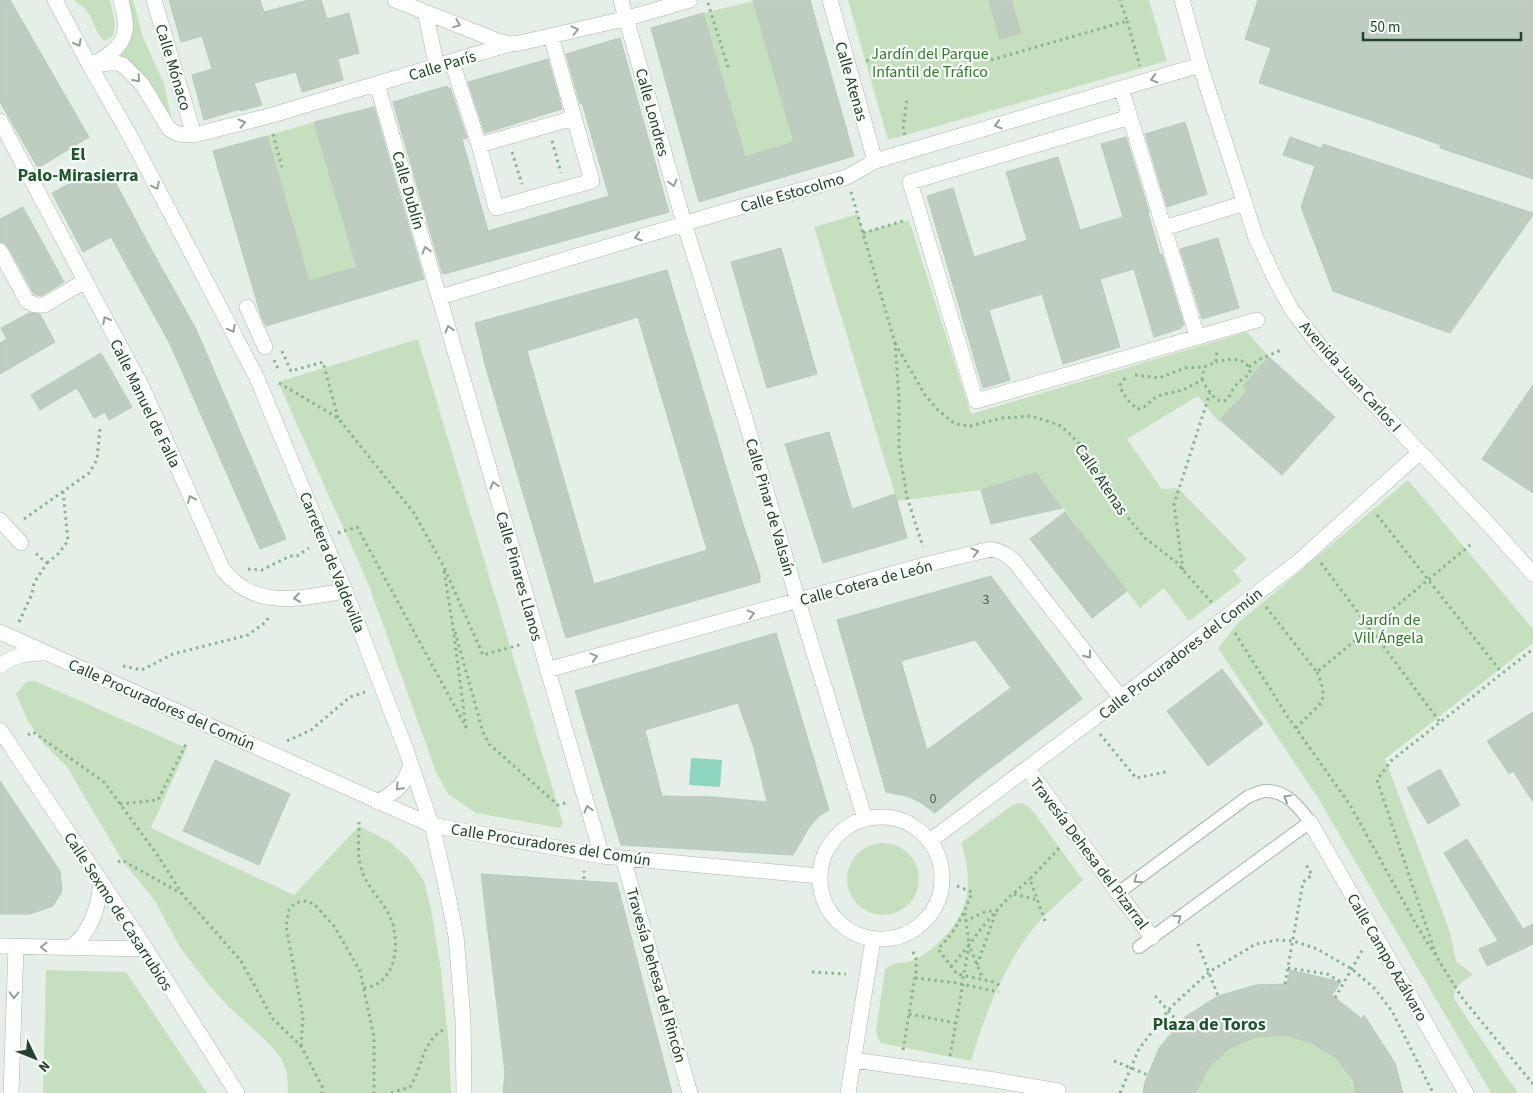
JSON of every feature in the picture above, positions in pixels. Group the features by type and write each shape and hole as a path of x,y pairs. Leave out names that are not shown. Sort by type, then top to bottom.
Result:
{"street":[{"name":"Carretera de Valdevilla","path":"55,0 130,136 258,378 346,592 412,765 431,825 448,891 454,927 463,1020 464,1093"},
{"path":"90,66 117,48 123,37 125,26 121,0"},
{"name":"Calle Mónaco","path":"154,0 194,135"},
{"name":"Calle Londres","path":"622,0 684,224"},
{"name":"Calle París","path":"194,135 269,116 510,44 628,18 690,0"},
{"name":"Calle Atenas","path":"830,0 875,161"},
{"name":"Avenida Juan Carlos I","path":"1182,0 1200,65 1264,258 1292,310 1322,350 1493,529 1533,574"},
{"path":"405,2 425,12 510,44"},
{"path":"425,12 437,67"},
{"path":"452,62 479,144 496,208 592,181 551,36"},
{"path":"90,66 116,62 123,65 142,84 169,129 178,134 194,135"},
{"name":"Calle Estocolmo","path":"440,297 847,177 875,161 1200,65"},
{"name":"Calle Dublín","path":"377,84 440,297"},
{"path":"1121,88 1197,336"},
{"path":"1130,117 910,182 976,401 1257,320"},
{"path":"479,144 574,118"},
{"name":"Calle Manuel de Falla","path":"0,121 144,389 223,570 232,581 244,589 259,596 276,600 346,592"},
{"path":"1164,228 1245,203"},
{"name":"Calle Pinar de Valsaín","path":"684,224 745,418 798,601 865,819"},
{"path":"0,251 27,301 35,305 44,305 85,281"},
{"name":"Calle Pinares Llanos","path":"440,297 602,856"},
{"path":"247,307 272,345"},
{"name":"Calle Procuradores del Común","path":"930,841 1090,722 1312,550 1420,452"},
{"path":"4,524 21,543"},
{"name":"Calle Cotera de León","path":"547,670 928,564 991,549 1000,550 1009,556 1121,698"},
{"name":"Calle Procuradores del Común","path":"0,632 431,825 602,856 819,876"},
{"path":"0,666 12,657 31,653 48,653"},
{"name":"Calle Sexmo de Casarrubios","path":"0,730 146,949 237,1093"},
{"path":"378,802 389,796 403,784 412,765"},
{"name":"Travesía Dehesa del Pizarral","path":"1028,769 1152,937"},
{"path":"879,816 894,818 914,826 930,841 938,855 942,870 942,886 938,902 930,916 918,927 904,935 889,939 873,940 860,936 838,923 824,901 820,889 819,876 822,860 828,846 838,834 850,824 879,816"},
{"name":"Calle Campo Azálvaro","path":"1310,822 1466,1093"},
{"name":"Travesía Dehesa del Rincón","path":"623,858 690,1093"},
{"path":"70,948 81,940 94,917 99,903 101,884"},
{"path":"848,1093 873,940"},
{"path":"0,946 146,949"},
{"path":"11,1093 16,947"},
{"path":"854,1060 989,1078 1058,1090"}],"lane":[{"name":"Calle Campo Azálvaro","path":"1118,893 1249,796 1264,791 1287,797 1296,804 1310,822"},
{"path":"1139,947 1310,822"}],"path":[{"path":"707,0 729,70"},
{"path":"1120,0 1144,82"},
{"path":"991,60 1126,21"},
{"path":"848,66 892,54"},
{"path":"903,129 907,99"},
{"path":"269,116 282,166"},
{"path":"548,125 566,188"},
{"path":"507,136 527,199"},
{"name":"Calle Atenas","path":"847,177 895,343 899,397 899,449 907,497 928,564"},
{"path":"863,233 921,216"},
{"path":"1213,332 1217,351 1216,362"},
{"name":"Calle Atenas","path":"895,343 925,394 938,410 955,424 970,426 1002,418 1031,416 1059,425 1088,453 1136,528 1145,538 1176,562 1225,618 1296,728 1350,805 1438,960"},
{"path":"272,345 291,371 323,362 338,418"},
{"path":"1249,367 1262,358 1281,350"},
{"path":"1202,380 1182,390 1157,396 1142,408 1137,409 1121,390 1120,385 1122,379 1128,375 1159,378 1185,368 1204,367 1232,358 1240,360 1249,367 1250,372 1247,377 1236,385 1227,400 1223,401 1218,400 1210,393 1202,380 1204,367"},
{"path":"278,382 338,418 414,513 443,565 482,655 539,640"},
{"path":"1183,570 1174,504 1210,393"},
{"path":"4,524 63,492 89,473 97,460 100,428"},
{"path":"17,628 24,608 32,594 34,582 47,562 58,554 68,541 63,492"},
{"path":"1366,502 1502,673"},
{"path":"223,570 262,570 290,556 297,556 324,537 357,527 466,727 443,565"},
{"path":"21,543 47,562"},
{"path":"1318,672 1470,545"},
{"path":"1312,550 1440,722"},
{"path":"113,664 142,670 173,654 248,635 267,621 276,600"},
{"path":"1273,617 1318,672 1324,692 1324,698 1321,703 1296,728"},
{"path":"452,620 483,732 489,744 558,806 584,796"},
{"path":"1533,649 1391,761 1377,780 1438,960 1463,999 1533,1084"},
{"path":"286,741 311,730 350,697 359,693 384,691"},
{"path":"1090,722 1136,778 1166,772"},
{"path":"28,735 32,732 104,782 158,856 183,895 241,962 273,1019 300,1046 322,1086 322,1093"},
{"path":"120,804 158,800 186,744"},
{"path":"359,822 359,862 364,876 390,917 396,943 388,973 376,985 364,988"},
{"path":"951,967 997,910 1064,844"},
{"path":"118,862 122,860 183,895"},
{"path":"1285,984 1303,882 1312,875 1305,863"},
{"path":"1030,879 1045,921"},
{"path":"957,886 972,892"},
{"path":"975,889 972,892 965,913 952,935 938,949 963,980 999,992"},
{"path":"1013,893 1037,900"},
{"path":"300,1046 303,1017 286,926 289,910 295,903 306,901 314,904 334,926 360,971 374,1037 374,1093"},
{"path":"965,921 997,910"},
{"path":"977,965 997,910"},
{"path":"965,913 969,945 983,980"},
{"path":"1335,998 1374,932"},
{"path":"1120,1093 1139,1049 1168,1010 1209,972 1256,944 1278,940 1294,941 1317,949 1352,969 1375,989 1392,1010 1432,1093"},
{"path":"1198,944 1218,996"},
{"path":"949,1061 969,945"},
{"path":"902,1052 915,978 916,958 912,950"},
{"path":"1288,968 1327,974 1343,983"},
{"path":"812,972 846,974"},
{"path":"915,978 983,980 1002,986"},
{"path":"1155,996 1180,1024"},
{"path":"909,1014 956,1023"},
{"path":"391,1093 410,1087 416,1077 428,1042 436,1033 463,1020"},
{"path":"1114,1061 1148,1075"}],"green space":[{"path":"74,0 110,0 115,23 113,36 104,41 86,10"},
{"path":"125,0 133,0 143,37 164,84 172,121 112,58"},
{"name":"Jardín del Parque Infantil de Tráfico","path":"848,0 1149,0 1167,61 888,140"},
{"path":"754,1 794,142 745,157 703,13"},
{"path":"314,122 357,267 309,281 267,136"},
{"path":"858,214 863,232 909,220 971,414 1247,332 1269,357 1243,386 1248,390 1219,422 1198,396 1127,439 1162,489 1178,488 1247,559 1233,571 1242,581 1189,621 1164,588 1140,608 1036,473 981,490 897,501 814,227"},
{"path":"418,339 563,823 560,828 476,813 448,794 436,772 368,583 278,382"},
{"name":"Jardín de Vill Ángela","path":"1408,480 1533,629 1533,643 1385,759 1450,932 1456,961 1473,975 1457,987 1454,999 1518,1093 1491,1093 1318,798 1218,648 1237,624"},
{"path":"35,681 187,748 151,828 294,895 359,826 390,842 409,859 424,881 431,909 441,970 449,1046 451,1093 288,1093 287,1073 281,1058 266,1041 227,1005 179,946 155,901 122,860 67,767 44,744 28,721 16,694 26,682"},
{"path":"1022,803 1035,814 1083,880 1039,922 1017,952 994,997 971,1061 881,1043 876,1030 885,970 891,965 914,960 922,956 952,928 959,918 967,895 967,870 961,843 1014,804"},
{"path":"883,843 903,849 913,859 919,879 913,899 903,909 883,915 863,909 853,899 847,879 853,859 863,849"},
{"path":"46,970 126,972 207,1093 43,1093"},
{"path":"1285,1035 1311,1042 1326,1051 1345,1070 1356,1093 1195,1093 1209,1067 1230,1048 1256,1037"}],"shaded area":[{"path":"691,758 722,760 720,787 689,785"}],"building":[{"path":"0,0 10,0 89,137 38,168 0,102"},
{"path":"169,0 260,0 264,12 308,0 321,0 327,19 349,13 359,53 338,59 343,80 302,92 296,72 254,83 262,105 240,111 240,109 204,120 192,75 212,69 202,36 181,42"},
{"path":"753,0 810,0 854,156 699,202 651,28 703,13 745,157 794,142"},
{"path":"989,0 1011,0 1021,33 1000,39"},
{"path":"1258,0 1533,0 1533,179 1440,148 1441,145 1367,119 1259,83 1271,48 1245,39"},
{"path":"620,38 669,212 442,273 393,102 447,86 450,88 467,138 462,139 488,231 609,196 566,54"},
{"path":"548,59 562,109 485,133 468,82"},
{"path":"374,107 424,279 266,326 261,316 213,151 267,136 309,281 357,267 314,122"},
{"path":"1185,122 1207,194 1167,207 1145,134"},
{"path":"1126,137 1160,255 1162,254 1184,325 1181,326 1182,328 1154,337 1134,269 1100,279 1120,347 1063,364 1042,294 989,310 1010,380 983,388 927,196 953,188 974,257 1027,240 1006,172 1058,157 1080,230 1123,217 1101,144"},
{"path":"1290,137 1321,148 1323,144 1533,213 1533,215 1450,333 1333,291 1301,207 1315,166 1283,155"},
{"path":"90,173 94,184 113,178 196,329 286,539 260,549 170,344 111,237 83,252 52,193"},
{"path":"23,207 64,282 41,296 34,294 8,247 0,242 0,219"},
{"path":"1218,238 1239,308 1202,319 1180,249"},
{"path":"781,248 817,374 767,388 731,262"},
{"path":"667,270 760,575 760,582 566,638 486,368 475,323","holes":["638,317 707,550 594,584 527,351"]},
{"path":"29,313 40,314 55,342 0,374 0,343 7,339 1,328"},
{"path":"101,353 132,407 109,420 105,412 94,418 77,388 40,410 31,395"},
{"path":"1269,357 1335,417 1282,475 1220,420 1248,390 1243,386"},
{"path":"1533,385 1533,493 1482,459"},
{"path":"829,432 852,509 895,494 907,538 823,563 785,444"},
{"path":"1036,473 1062,508 991,524 981,490"},
{"path":"1065,512 1127,591 1092,618 1030,539"},
{"path":"991,576 1082,699 971,783 935,813 920,802 906,796 886,792 837,620","holes":["975,640 1011,688 927,750 901,661"]},
{"path":"776,633 829,810 819,816 810,826 793,855 621,845 575,691","holes":["738,703 754,748 767,802 714,797 662,796 645,730"]},
{"path":"1222,669 1263,724 1208,766 1167,711"},
{"path":"1533,712 1533,802 1513,771 1509,774 1487,741"},
{"path":"215,760 290,794 259,865 183,831"},
{"path":"1440,769 1460,805 1428,824 1407,788"},
{"path":"0,781 60,871 62,891 53,906 30,914 0,914"},
{"path":"1467,839 1523,929 1533,924 1533,944 1487,966 1479,949 1498,941 1444,853"},
{"path":"481,874 617,883 672,1093 503,1093 505,1072"},
{"name":"Plaza de Toros","path":"1290,970 1341,982 1332,995 1362,1019 1364,1015 1395,1063 1403,1093 1356,1093 1353,1081 1336,1058 1312,1043 1285,1035 1256,1037 1230,1048 1209,1067 1195,1093 1143,1093 1145,1082 1159,1048 1185,1017 1218,996 1256,985 1287,984"}],"district":[{"name":"El Palo-Mirasierra","path":"78,164"},
{"name":"Plaza de Toros","path":"1209,1024"}]}
